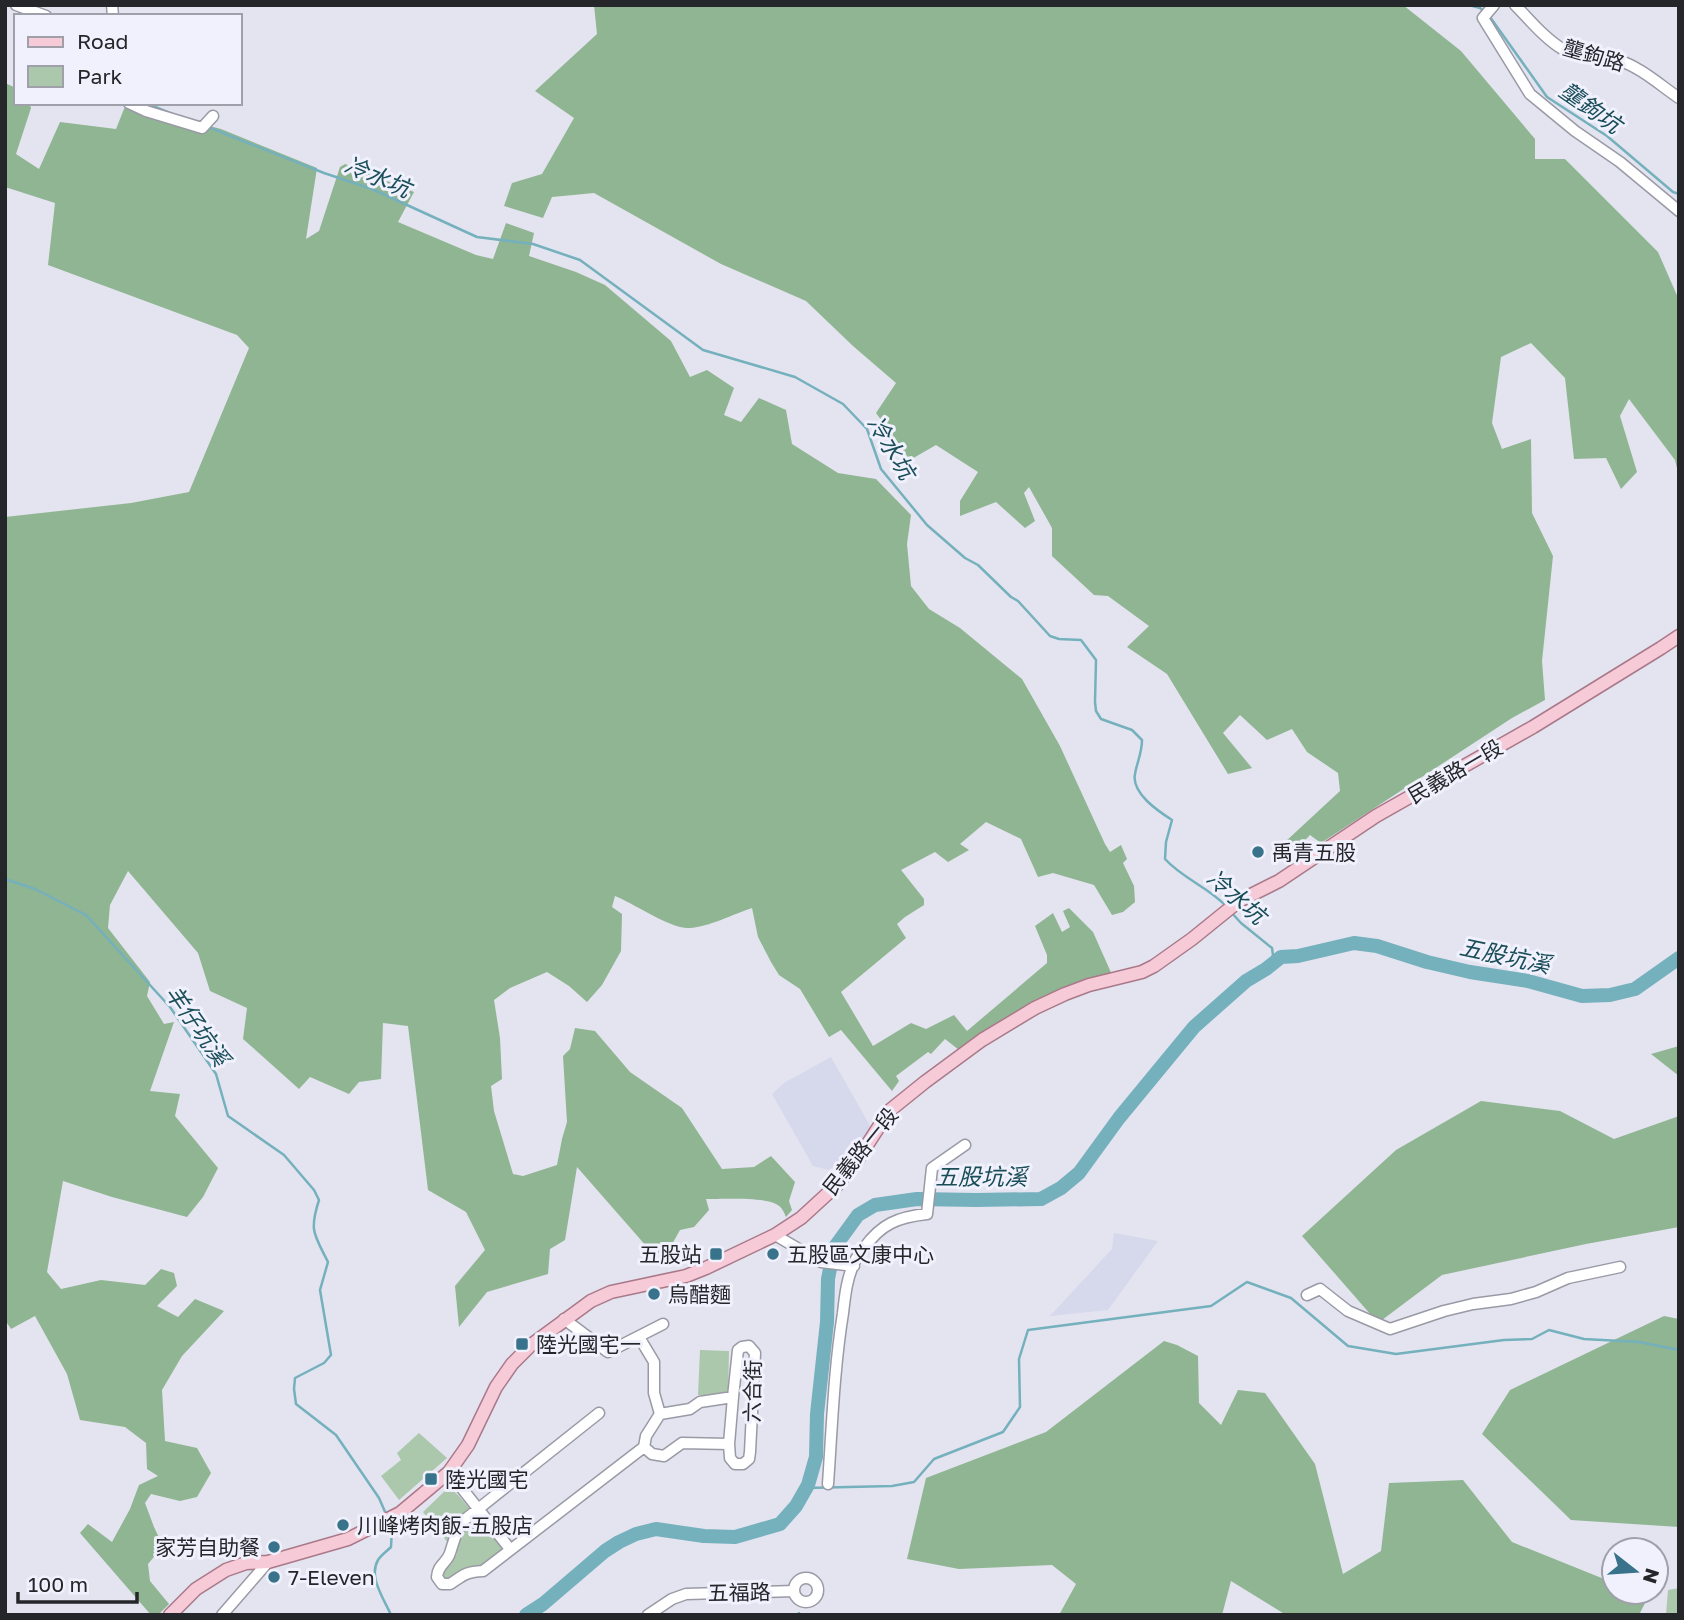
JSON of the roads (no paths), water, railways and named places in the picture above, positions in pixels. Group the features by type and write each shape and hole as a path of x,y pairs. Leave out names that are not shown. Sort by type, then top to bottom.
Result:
{"main road":[{"name":"民義路一段","path":"170,1615 196,1588 226,1570 246,1563 268,1562 348,1539 400,1513 449,1472 468,1445 496,1387 512,1364 531,1345 591,1301 611,1292 686,1276 775,1235 801,1218 836,1185 858,1158 889,1111 982,1040 1035,1008 1065,994 1142,972 1154,966 1239,901 1279,881 1376,816 1533,727 1679,636"}],"street":[{"path":"16,5 41,14"},
{"path":"1494,5 1483,18 1530,94 1575,131 1620,162 1679,211"},
{"name":"壟鉤路","path":"1515,5 1555,44 1567,51 1617,60 1635,67 1679,98"},
{"path":"133,105 146,111 207,122"},
{"path":"828,1484 837,1349 851,1266 882,1227 895,1220 928,1214 932,1168 965,1145"},
{"path":"775,1235 821,1262 851,1266"},
{"path":"1307,1295 1320,1289 1348,1311 1390,1329 1444,1311 1536,1293 1568,1278 1620,1267"},
{"path":"564,1320 608,1352 663,1324"},
{"path":"599,1413 463,1521 456,1532 450,1556 438,1569 437,1577 442,1584 450,1584 459,1576 471,1572 483,1571 644,1447 646,1436 660,1414 654,1393 654,1362 639,1337"},
{"name":"六合街","path":"749,1346 755,1353 749,1459 743,1464 735,1464 730,1458 729,1444 738,1350 749,1346"},
{"name":"六合街","path":"660,1414 690,1409 700,1402 733,1397"},
{"name":"六合街","path":"644,1447 652,1454 664,1456 682,1443 729,1444"},
{"path":"449,1472 510,1549"},
{"path":"222,1615 268,1562"},
{"name":"五福路","path":"648,1615 687,1594 794,1591"}],"waterway":[{"name":"壟鉤坑","path":"1469,5 1485,12"},
{"name":"壟鉤坑","path":"1490,17 1547,97 1607,136 1673,192 1679,194"},
{"name":"冷水坑","path":"151,105 172,114"},
{"name":"冷水坑","path":"208,127 372,189 477,237 533,244 580,260 703,350 795,377 843,404 867,429 881,469 927,525 1018,601 1050,636 1081,640 1096,660 1096,711 1101,719 1132,730 1142,740 1135,781 1141,795 1172,820 1165,859 1226,906"},
{"name":"羊仔坑溪","path":"5,879 35,889 86,915 170,1007 216,1074 228,1116 284,1155 314,1190 319,1200 314,1232 328,1262 320,1290 331,1355 324,1363 295,1378 296,1404 336,1435 379,1498 386,1514"},
{"name":"冷水坑","path":"1230,911 1272,948 1274,962"},
{"name":"五股坑溪","path":"526,1615 543,1604 605,1551 636,1534 656,1529 704,1536 735,1537 780,1524 796,1506 808,1485 816,1457 828,1279 834,1248 858,1215 875,1205 917,1199 1041,1199 1061,1188 1079,1173 1119,1118 1194,1027 1246,981 1281,957 1298,956 1354,943 1377,946 1470,972 1528,981 1582,996 1610,995 1635,989 1679,958"},
{"path":"806,1488 892,1486 914,1482 934,1459 1003,1432 1020,1407 1019,1359 1028,1330 1211,1306 1247,1282 1291,1298 1348,1346 1396,1354 1532,1339 1549,1330 1584,1339 1639,1342 1679,1350"},
{"name":"羊仔坑溪","path":"390,1523 391,1547 378,1560 375,1574 378,1588 391,1615"}],"place":[{"name":"禹青五股","path":"1258,852"},
{"name":"五股站","path":"716,1254"},
{"name":"五股區文康中心","path":"773,1254"},
{"name":"烏醋麵","path":"654,1294"},
{"name":"陸光國宅一","path":"522,1344"},
{"name":"陸光國宅","path":"431,1479"},
{"name":"川峰烤肉飯-五股店","path":"343,1525"},
{"name":"家芳自助餐","path":"274,1547"},
{"name":"7-Eleven","path":"274,1577"}]}
